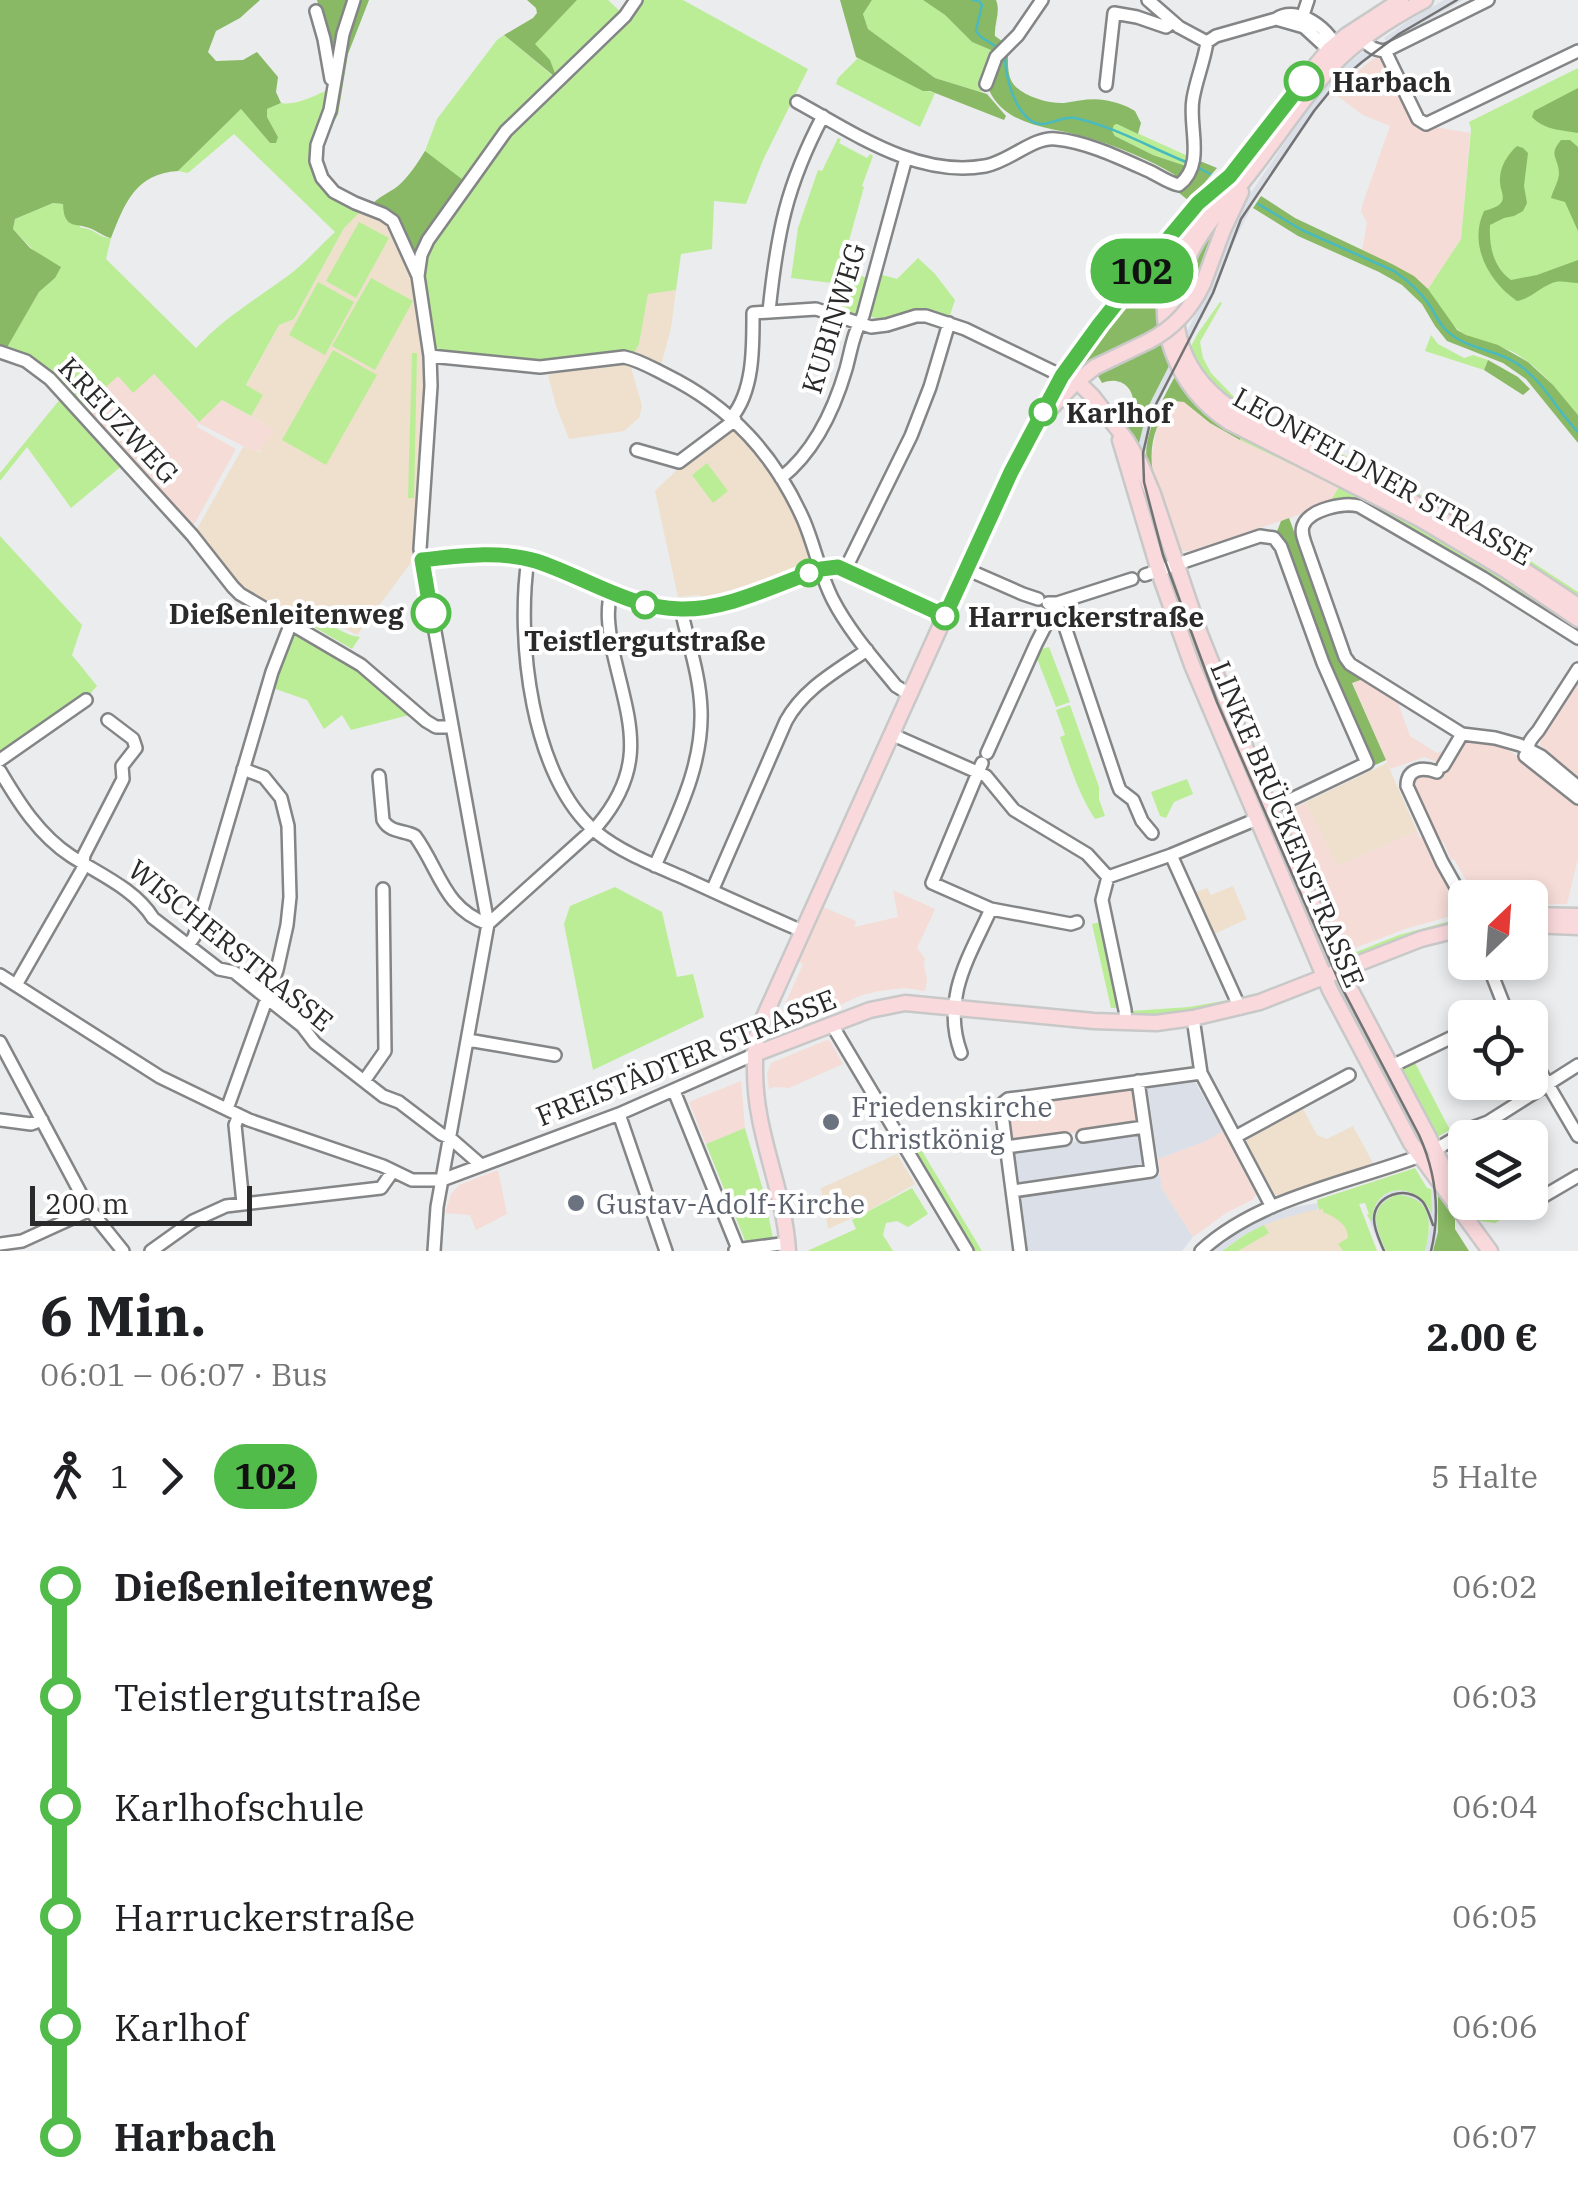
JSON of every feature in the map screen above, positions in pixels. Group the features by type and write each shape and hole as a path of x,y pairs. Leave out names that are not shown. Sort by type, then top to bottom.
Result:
{"main road":[{"name":"LEONFELDNER STRASSE","path":"1401,0 1370,19 1335,51 1230,176 1183,244 1167,287 1168,339 1179,370 1194,392 1230,422 1420,519 1578,619"},
{"name":"LEONFELDNER STRASSE","path":"1425,0 1360,43 1335,51 1248,176 1212,220 1193,248 1178,288 1180,342 1199,380 1219,401 1244,418 1452,524 1578,606"},
{"path":"788,1247 756,1097 756,1039 764,1017 966,569 1037,424 1069,382 1114,305 1191,210 1230,176"},
{"path":"1069,382 1149,341 1179,320 1203,284 1248,176"},
{"name":"LINKE BRÜCKENSTRASSE","path":"1069,382 1101,407 1147,478 1225,700 1342,970 1392,1066 1427,1152"},
{"name":"LINKE BRÜCKENSTRASSE","path":"1115,425 1145,574 1257,819 1360,1070 1427,1152 1490,1251"},
{"path":"1548,916 1578,916"},
{"path":"1548,926 1578,927"},
{"name":"FREISTÄDTER STRASSE","path":"755,1054 870,1010 905,1002 1126,1022 1193,1018 1240,1008 1448,932"},
{"name":"LINKE BRÜCKENSTRASSE","path":"1356,999 1364,962"},
{"path":"764,1017 772,1031 789,1041"}],"street":[{"path":"354,0 343,34 330,110 316,153 327,186 393,221 418,276 430,356 422,560 488,924 442,1180 434,1251"},
{"path":"418,276 428,240 500,138 625,16 636,0"},
{"path":"986,84 1003,51 1042,0"},
{"path":"1148,0 1173,22 1207,42"},
{"path":"1301,20 1308,0"},
{"path":"1370,19 1360,43 1385,51 1488,0"},
{"path":"316,11 334,81"},
{"path":"1106,85 1114,13 1137,16 1166,27 1173,22"},
{"path":"797,102 906,158 942,166 980,167 1002,161 1041,140 1058,138 1182,184 1194,159 1192,103 1207,42 1276,19 1301,20 1335,51"},
{"path":"1385,51 1418,119 1426,124 1578,50"},
{"path":"769,312 785,205 822,116"},
{"name":"KUBINWEG","path":"780,478 809,450 840,386 906,158"},
{"path":"638,450 679,462 733,418 750,368 754,313 816,309 858,324 878,326 926,316 949,323 1069,382"},
{"path":"846,570 911,436 949,323"},
{"name":"KREUZWEG","path":"0,352 26,361 50,379 192,535 233,588 361,665 426,721 436,727 452,727"},
{"path":"430,356 540,368 630,358 699,392 733,418 780,478 805,525 838,610 898,688 909,694"},
{"path":"1578,638 1360,506 1342,504 1309,516 1303,526 1304,540 1345,657 1357,670 1462,734 1512,743 1578,787"},
{"path":"966,569 1047,602 1269,536 1281,547 1321,657 1368,762 1271,809"},
{"path":"422,560 478,556 528,559 645,605 683,609 727,602 821,569 838,567 945,616"},
{"path":"528,559 526,643 536,712 547,755 569,802 594,830 616,846 802,931"},
{"path":"488,924 594,830 626,780 631,754 630,723 609,631 611,593"},
{"path":"1047,602 1036,644 932,882 990,910 1071,924 1104,916"},
{"path":"1047,602 1118,786 1131,798 1167,857 1240,1008"},
{"path":"655,866 688,788 700,738 699,689 683,609"},
{"path":"188,945 194,937 272,672 291,623"},
{"path":"712,891 790,713 818,684 868,650"},
{"path":"1533,755 1538,732 1578,668"},
{"path":"0,760 86,700"},
{"path":"16,985 82,870 124,779 122,766 136,748 134,739 108,720"},
{"path":"891,734 983,763 1014,810 1087,854 1108,877"},
{"path":"1452,880 1407,786 1414,771 1440,769 1462,734"},
{"path":"1533,755 1578,798"},
{"path":"243,770 270,782 281,798 288,826 290,872 288,922 277,970 233,1112 243,1203"},
{"name":"WISCHERSTRASSE","path":"0,771 34,822 60,847 146,906 153,918 219,969 234,972 302,1026 312,1042 383,1096 399,1102 450,1138 480,1165"},
{"path":"379,776 386,825 415,836 451,899 474,919 488,924"},
{"path":"1108,877 1257,819"},
{"path":"1108,877 1102,894 1104,916 1126,1022"},
{"path":"364,1081 386,1051 383,889"},
{"path":"960,1053 954,1031 954,996 990,910"},
{"path":"0,975 131,1060 233,1112 412,1180 442,1180"},
{"path":"1193,1018 1201,1072 1272,1207"},
{"path":"832,1025 967,1251"},
{"path":"1392,1066 1448,1039"},
{"path":"468,1040 555,1055"},
{"path":"0,1042 90,1210 123,1251"},
{"name":"FREISTÄDTER STRASSE","path":"442,1180 674,1092 755,1054"},
{"path":"1578,1065 1548,1084 1578,1136"},
{"path":"1235,1137 1360,1070"},
{"path":"1020,1251 1002,1107 1008,1100 1201,1072"},
{"path":"1012,1190 1150,1171 1138,1081"},
{"path":"674,1092 734,1250 788,1247"},
{"path":"1201,1251 1232,1226 1272,1207 1427,1152 1523,1100"},
{"path":"619,1114 666,1251"},
{"path":"0,1120 32,1124 42,1120"},
{"path":"1083,1136 1144,1128"},
{"path":"1006,1147 1066,1139"},
{"path":"151,1251 215,1210 243,1203 382,1188 393,1172"},
{"path":"1548,1194 1578,1176"},
{"path":"0,1244 23,1246 90,1210"}],"shaded area":[{"path":"1444,0 1463,0 1388,44 1384,38"},
{"path":"1364,51 1374,54 1341,81 1315,112 1253,204 1189,344 1185,335 1240,209 1306,111 1341,69"},
{"path":"1377,56 1390,68 1419,127 1470,133 1461,239 1428,289 1414,276 1362,250 1367,223 1361,211 1390,126 1363,115 1336,95 1326,102"},
{"path":"363,209 390,221 415,279 428,376 413,560 357,635 298,603 284,614 243,590 197,529 243,447 259,452 275,430 251,416 262,395 246,386 279,325 294,319 344,228"},
{"path":"676,290 660,369 633,355 639,344 648,293"},
{"path":"623,361 630,364 642,406 639,418 624,431 569,439 548,375"},
{"path":"1169,366 1174,374 1149,427 1145,464 1137,451 1142,424"},
{"path":"154,374 198,422 222,400 275,430 263,449 255,452 198,423 197,427 236,449 192,528 82,409 118,375"},
{"path":"1174,401 1183,401 1240,440 1339,487 1328,505 1191,551 1180,551 1151,459 1157,426"},
{"path":"733,426 772,473 798,521 813,561 719,598 701,601 700,595 678,597 655,491"},
{"path":"1192,623 1260,796 1252,799 1182,627"},
{"path":"1578,675 1578,783 1542,751 1540,744 1543,732"},
{"path":"1363,679 1397,700 1410,736 1437,753 1449,749 1440,764 1425,757 1390,769 1352,682"},
{"path":"1465,741 1492,742 1509,750 1578,806 1578,858 1567,904 1548,905 1548,880 1466,880 1443,841 1437,843 1413,786 1420,774 1438,779"},
{"path":"1387,763 1417,831 1337,866 1306,802"},
{"path":"1263,799 1332,956 1322,960 1255,802"},
{"path":"1306,802 1337,866 1417,831 1420,838 1425,836 1448,884 1448,917 1344,952 1282,814"},
{"path":"1233,886 1247,919 1214,934 1196,892 1207,888 1211,895"},
{"path":"893,890 935,909 917,948 925,958 925,991 905,988 862,995 790,1028 780,1026 779,1018 803,964 799,962 823,907 856,921 854,927 898,917"},
{"path":"1366,1026 1425,1138 1415,1143 1356,1031"},
{"path":"827,1040 843,1064 789,1088 769,1089 767,1074 771,1063"},
{"path":"1193,1078 1223,1131 1158,1159 1147,1085"},
{"path":"741,1081 745,1128 706,1144 689,1102"},
{"path":"1133,1086 1139,1124 1010,1139 1007,1104"},
{"path":"1302,1107 1317,1135 1327,1139 1353,1126 1374,1165 1279,1197 1245,1140"},
{"path":"1223,1131 1256,1195 1193,1237 1162,1189 1158,1159"},
{"path":"1139,1133 1144,1168 1018,1186 1013,1150"},
{"path":"897,1154 915,1184 828,1229 821,1188"},
{"path":"498,1170 507,1214 476,1230 470,1215 445,1213 451,1194 459,1185"},
{"path":"1160,1174 1162,1189 1193,1237 1182,1251 1026,1251 1017,1195"},
{"path":"1431,1189 1438,1194 1439,1203 1433,1251 1425,1251 1430,1227 1418,1201 1378,1231 1386,1251 1382,1251 1370,1223 1377,1202 1396,1190 1410,1191 1421,1197 1431,1212"},
{"path":"1318,1203 1318,1210 1278,1220 1246,1234 1222,1251 1213,1251 1261,1220 1294,1207"},
{"path":"1359,1204 1377,1251 1238,1251 1268,1233 1264,1225 1309,1211"}],"green space":[{"path":"0,0 260,0 240,18 216,31 208,52 216,61 243,60 257,52 278,77 276,92 281,103 267,109 278,137 276,143 270,143 241,109 178,171 163,173 142,184 127,202 111,238 69,222 63,204 53,203 15,219 13,229 30,248 61,267 39,292 5,351 0,350"},
{"path":"317,0 351,0 334,64"},
{"path":"356,0 369,0 348,54 338,114 318,152"},
{"path":"527,0 577,0 535,44 550,60 555,77 504,35 537,13"},
{"path":"577,0 608,0 626,17 639,0 683,0 808,69 746,204 714,201 712,249 681,254 676,290 648,294 639,344 633,355 545,364 441,351 433,345 423,278 425,151 437,119 504,35 554,77 534,44"},
{"path":"840,0 872,0 863,14 868,29 935,78 987,94 1006,116 1004,120 923,91 856,57"},
{"path":"872,0 923,0 972,42 998,53 981,92 935,78 868,29 863,14"},
{"path":"923,0 996,0 995,36 1006,44 998,53 972,42"},
{"path":"1008,50 1010,78 1028,95 1058,103 1104,100 1135,111 1141,123 1138,134 1117,124 1112,131 1115,136 1186,166 1179,180 1122,149 1032,124 1007,112 989,90 997,62"},
{"path":"858,58 935,93 920,127 836,84"},
{"path":"1578,68 1578,415 1524,359 1456,328 1428,289 1461,239 1469,122"},
{"path":"1578,88 1578,133 1547,127 1532,117 1534,111"},
{"path":"330,89 315,146 320,179 363,209 344,228 294,319 279,325 246,385 263,395 251,416 222,400 199,422 154,374 133,393 118,376 82,409 5,351 39,292 55,278 13,229 15,219 53,203 64,204 81,228 111,238 106,259 196,348 230,317 295,270 335,232 234,134 188,173 178,171 241,109 270,143 278,137 267,109"},
{"path":"1117,124 1188,156 1186,166 1115,136 1112,131"},
{"path":"838,138 839,143 867,158 873,156 841,269 870,279 859,318 829,309 832,283 791,278 798,228 818,170 822,171"},
{"path":"1561,140 1570,140 1578,147 1578,231 1565,202 1551,198 1559,173 1554,153"},
{"path":"1517,146 1528,153 1524,186 1527,203 1523,211 1490,225 1496,262 1511,280 1578,260 1578,283 1554,283 1517,301 1490,273 1478,237 1484,211 1503,200 1501,172"},
{"path":"425,151 467,183 416,262 401,232 370,207 402,182"},
{"path":"1200,161 1217,168 1189,201 1173,188 1191,179"},
{"path":"1261,196 1295,218 1414,276 1457,330 1498,345 1528,362 1578,415 1578,443 1526,379 1503,363 1447,341 1422,304 1402,285 1298,236 1253,208"},
{"path":"1229,208 1196,288 1183,307 1192,267"},
{"path":"359,222 389,238 356,298 326,281"},
{"path":"1175,238 1178,240 1160,290 1160,330 1076,374 1072,371"},
{"path":"918,258 955,300 949,318 925,311 881,319 868,316 879,274 897,279"},
{"path":"371,278 413,301 375,370 332,346"},
{"path":"318,282 354,302 325,355 289,335"},
{"path":"1220,302 1200,342 1211,373 1237,400 1465,518 1578,592 1578,599 1237,406 1210,380 1190,348"},
{"path":"1431,335 1438,344 1464,358 1473,355 1488,360 1484,370 1425,351"},
{"path":"1162,344 1169,366 1148,407 1137,451 1126,429 1133,404 1127,386 1116,381 1102,383 1098,376 1092,377 1118,361"},
{"path":"333,350 377,375 326,465 282,440"},
{"path":"412,353 417,353 414,498 408,498"},
{"path":"1488,360 1518,377 1530,389 1523,395 1484,370"},
{"path":"16,363 38,371 124,464 71,508 27,447 0,481 0,473 61,398 32,371"},
{"path":"1175,376 1204,410 1241,435 1240,440 1184,402 1174,401 1154,436 1154,476 1147,461 1148,440"},
{"path":"1241,435 1430,531 1578,625 1578,633 1374,507 1352,499 1328,505 1339,487 1240,440"},
{"path":"707,463 728,491 713,503 692,475"},
{"path":"1289,518 1334,644 1342,659 1363,679 1352,683 1386,760 1373,766 1276,534 1281,521"},
{"path":"0,536 82,625 72,655 97,686 0,756"},
{"path":"300,614 360,637 352,649 300,619"},
{"path":"292,630 356,666 413,714 351,730 342,715 324,729 307,700 270,687"},
{"path":"1049,647 1070,702 1056,707 1036,656 1038,650"},
{"path":"1070,705 1099,787 1105,816 1095,819 1060,737 1065,735 1056,710"},
{"path":"1187,779 1193,794 1174,802 1166,818 1160,816 1151,792"},
{"path":"615,887 662,912 677,977 693,974 704,1017 593,1070 564,924 570,906"},
{"path":"1101,922 1120,1008 1111,1008 1092,924"},
{"path":"1448,922 1351,958 1351,954"},
{"path":"1228,1000 1230,1005 1188,1012 1135,1017 1131,1011 1189,1007"},
{"path":"1413,1059 1448,1131 1437,1137 1399,1066"},
{"path":"745,1128 763,1190 773,1238 770,1239 745,1241 706,1144"},
{"path":"919,1146 982,1251 975,1251 914,1150"},
{"path":"1415,1168 1431,1189 1432,1214 1416,1195 1406,1191 1387,1193 1379,1200 1372,1223 1365,1203 1359,1204 1377,1251 1343,1251 1338,1244 1348,1238 1346,1229 1323,1209 1319,1210 1317,1200"},
{"path":"912,1188 928,1214 908,1227 897,1221 886,1223 883,1235 893,1251 807,1251 856,1229 852,1220"},
{"path":"1438,1194 1448,1209 1448,1220 1455,1220 1455,1229 1469,1251 1433,1251 1438,1232"},
{"path":"1397,1195 1424,1206 1429,1222 1425,1251 1386,1251 1377,1226 1377,1212"},
{"path":"1264,1225 1269,1233 1238,1251 1222,1251 1246,1234"}],"waterway":[{"path":"973,0 982,5 976,31 1000,49"},
{"path":"1005,55 1011,90 1030,120 1041,124 1069,118 1090,122 1186,162"},
{"path":"1199,168 1210,174"},
{"path":"1258,204 1302,230 1399,274 1421,294 1453,336 1503,356 1530,374 1578,432"}],"tram line":[{"path":"1431,1251 1436,1206 1425,1149 1341,986 1217,702 1163,555 1144,482 1143,453 1153,410 1213,293 1241,219 1314,111 1335,85 1362,62 1399,34 1457,0"},
{"path":"1384,1251 1374,1219 1385,1198 1400,1193 1416,1197 1425,1205 1433,1225"}],"bus line":[{"name":"102","path":"431,613 422,560 500,556 534,560 645,605 683,609 714,606 821,569 838,567 945,616 1011,472 1062,376 1162,246 1198,203 1230,176 1304,81"}],"place":[{"name":"Harbach","path":"1304,81"},
{"name":"Karlhof","path":"1043,412"},
{"name":"Teistlergutstraße","path":"645,605"},
{"name":"Dießenleitenweg","path":"431,613"},
{"name":"Harruckerstraße","path":"945,616"},
{"name":"Friedenskirche Christkönig","path":"831,1122"},
{"name":"Gustav-Adolf-Kirche","path":"576,1203"}]}
